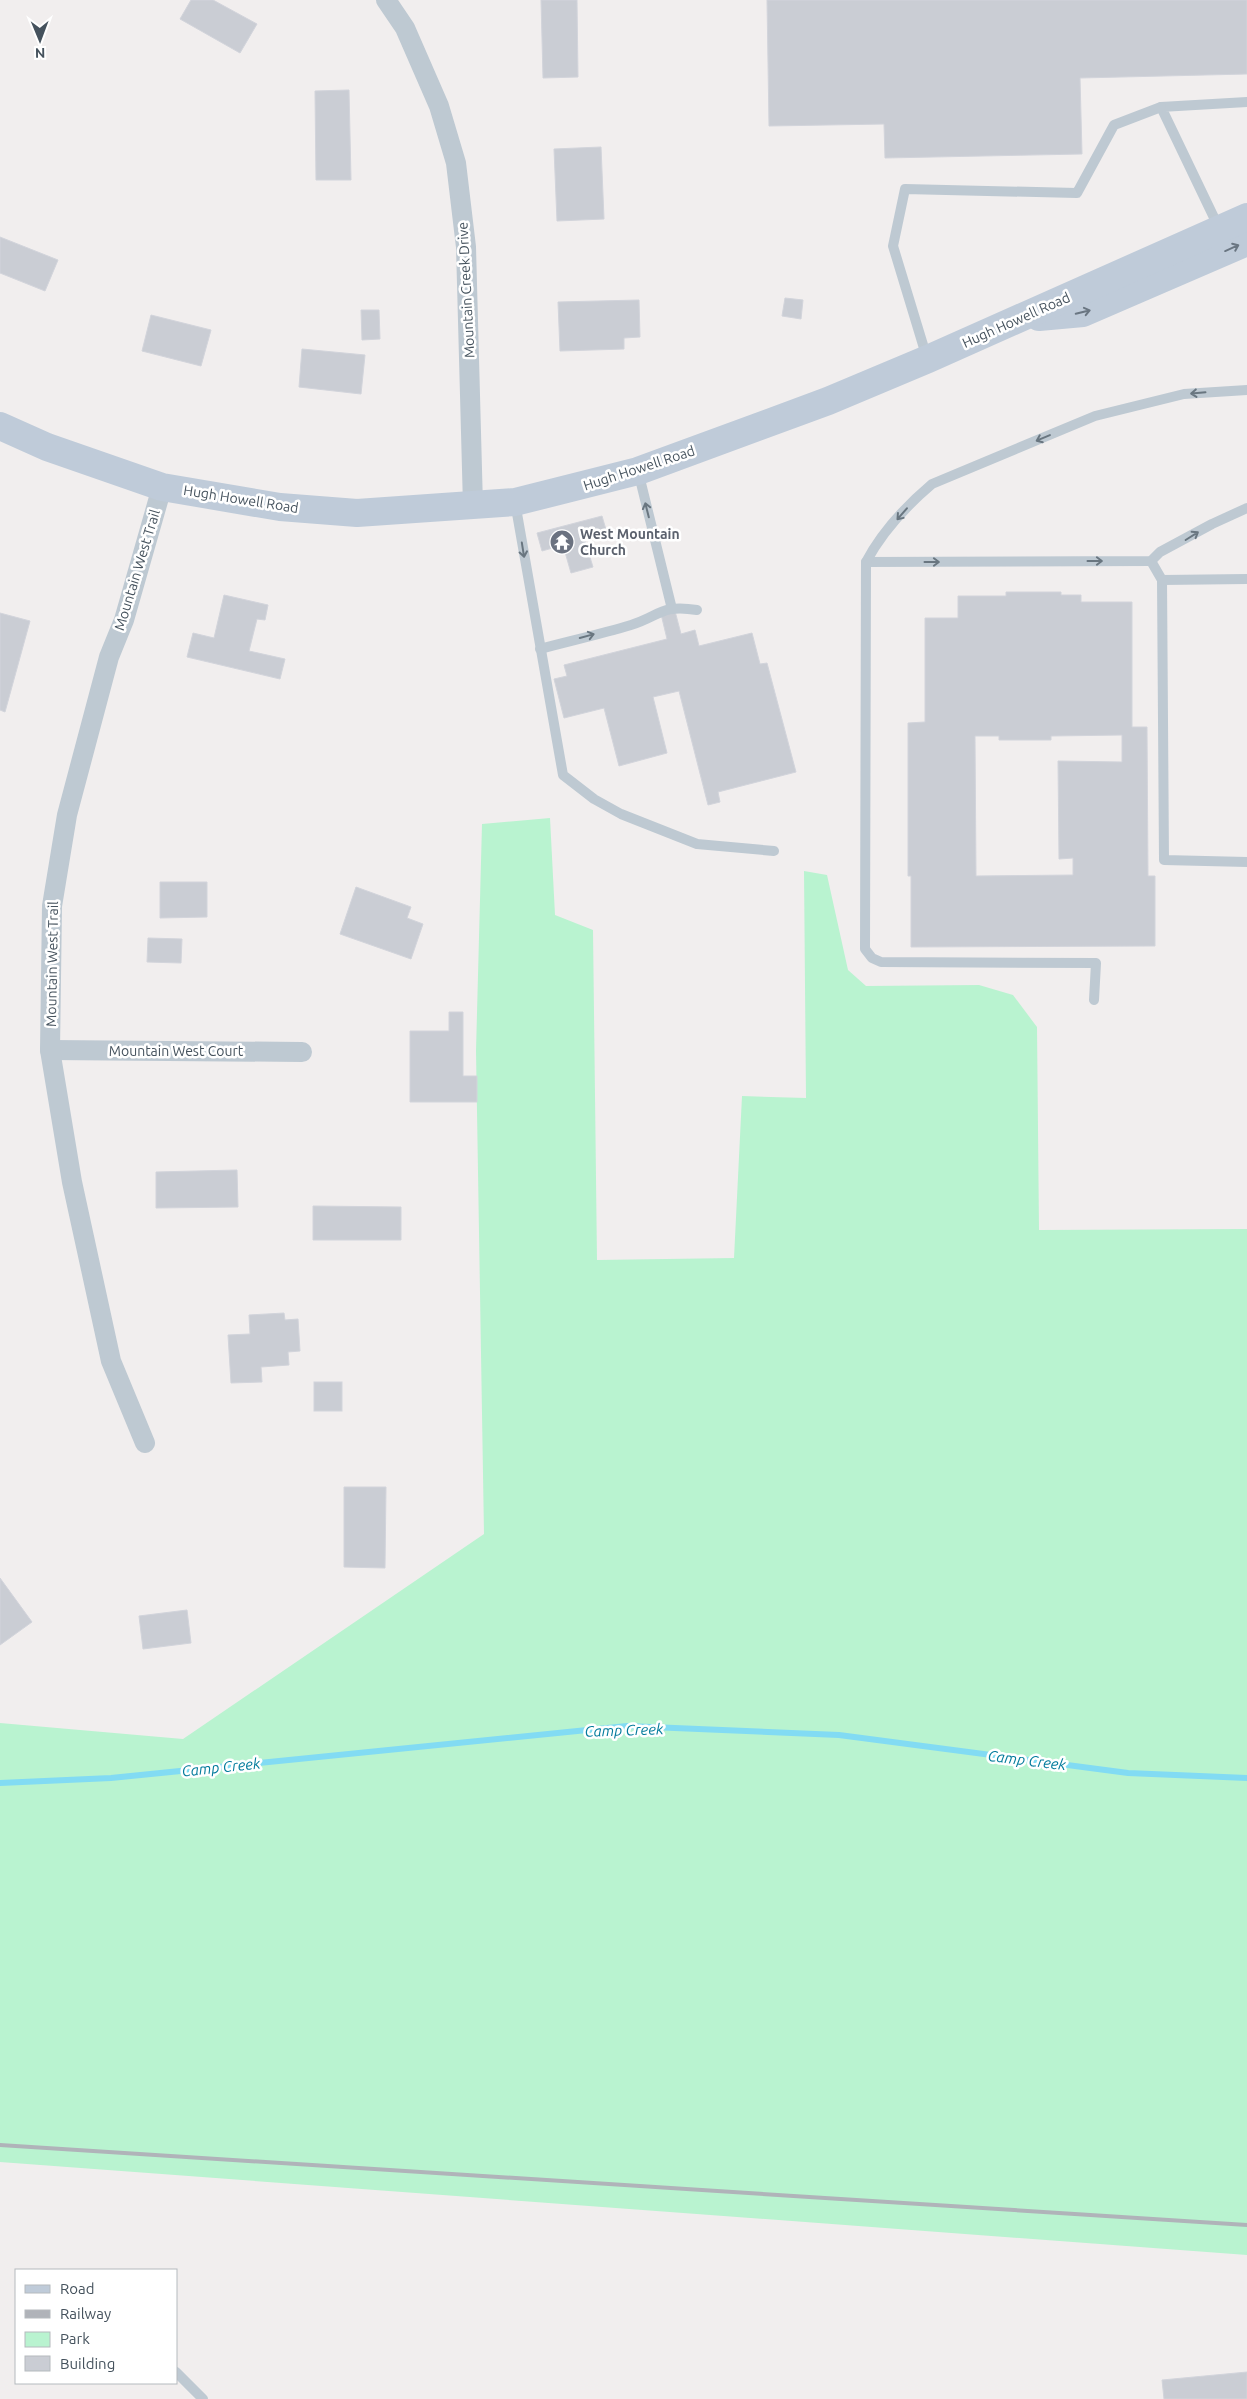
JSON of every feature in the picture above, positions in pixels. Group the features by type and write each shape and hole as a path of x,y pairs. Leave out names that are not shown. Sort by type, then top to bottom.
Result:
{"main road":[{"name":"Hugh Howell Road","path":"0,426 47,447 162,486 280,506 358,513 515,502 638,471 828,401 928,359 1247,217"},
{"path":"1017,319 1083,313 1247,242"}],"street":[{"name":"Mountain Creek Drive","path":"386,0 406,28 439,106 456,163 466,247 472,506"},
{"name":"Mountain West Trail","path":"145,1443 111,1361 72,1182 50,1050 52,906 67,815 109,657 124,620 162,486"},
{"name":"Mountain West Court","path":"50,1050 302,1052"}],"lane":[{"path":"928,359 893,246 905,189 1077,193 1114,125 1161,107 1247,102"},
{"path":"1161,107 1219,229"},
{"path":"1094,1000 1096,963 880,962 872,958 865,949 866,562 876,543 915,498 932,484 1095,416 1184,394 1247,390"},
{"path":"638,471 672,608"},
{"path":"515,502 564,775 594,799 622,814 697,844 774,851"},
{"path":"866,562 1151,561 1160,552 1212,524 1247,508"},
{"path":"1151,561 1162,580 1164,860 1247,862"},
{"path":"1162,580 1247,579"},
{"path":"540,649 633,624 659,611 679,607 697,610"},
{"path":"178,2374 203,2399"}],"green space":[{"path":"550,818 555,915 593,930 597,1260 734,1258 742,1096 806,1098 804,871 827,875 848,970 866,986 979,985 1013,995 1037,1027 1039,1230 1247,1229 1247,2255 0,2162 0,1723 183,1739 484,1534 476,1051 482,824"}],"building":[{"path":"191,0 213,0 257,24 240,53 180,19"},
{"path":"541,0 577,0 578,77 543,78"},
{"path":"767,0 1247,0 1247,74 1080,78 1082,154 885,158 884,124 769,126"},
{"path":"349,90 351,180 316,180 315,91"},
{"path":"601,147 604,219 557,221 554,149"},
{"path":"0,237 58,260 45,291 0,273"},
{"path":"785,298 803,300 801,319 782,316"},
{"path":"639,300 640,337 624,338 624,349 560,351 558,302"},
{"path":"361,310 379,310 380,339 362,340"},
{"path":"151,315 211,330 201,366 142,351"},
{"path":"302,349 365,355 361,394 299,387"},
{"name":"West Mountain Church","path":"602,516 607,533 584,538 593,567 571,573 563,545 542,551 537,533"},
{"path":"1006,592 1061,592 1061,595 1081,595 1081,602 1132,602 1132,727 1147,727 1148,876 1155,876 1155,946 911,947 911,876 908,876 908,723 925,722 925,618 958,618 958,596 1006,596","holes":["1122,735 1122,762 1058,761 1059,859 1073,858 1073,875 976,876 975,736 999,736 999,740 1051,740 1051,736"]},
{"path":"224,595 268,605 265,620 257,619 249,651 285,659 280,679 187,657 193,633 214,638"},
{"path":"675,611 681,634 695,630 699,646 752,633 760,664 767,663 796,772 718,792 720,802 708,805 679,691 653,697 667,753 619,766 604,708 564,718 554,679 567,676 564,665 667,639 661,614"},
{"path":"0,613 30,621 5,712 0,710"},
{"path":"160,882 207,882 207,917 160,918"},
{"path":"356,887 411,907 407,918 423,924 411,959 340,934"},
{"path":"148,938 182,939 181,963 147,962"},
{"path":"449,1012 463,1012 463,1076 477,1076 477,1102 410,1102 410,1031 449,1031"},
{"path":"237,1170 238,1207 156,1208 156,1172"},
{"path":"313,1206 401,1207 401,1240 313,1240"},
{"path":"284,1313 285,1320 298,1319 300,1351 288,1352 289,1365 261,1367 262,1382 231,1383 228,1335 250,1334 249,1315"},
{"path":"314,1382 342,1382 342,1411 314,1411"},
{"path":"344,1487 386,1487 385,1568 344,1567"},
{"path":"0,1578 32,1622 0,1645"},
{"path":"187,1610 191,1643 143,1649 139,1616"},
{"path":"1247,2372 1247,2399 1164,2399 1162,2380"}],"waterway":[{"name":"Camp Creek","path":"0,1783 111,1778 627,1726 839,1735 1128,1773 1247,1778"}],"railway":[{"path":"0,2145 1247,2225"}],"place":[{"name":"West Mountain Church","path":"562,542"}]}
